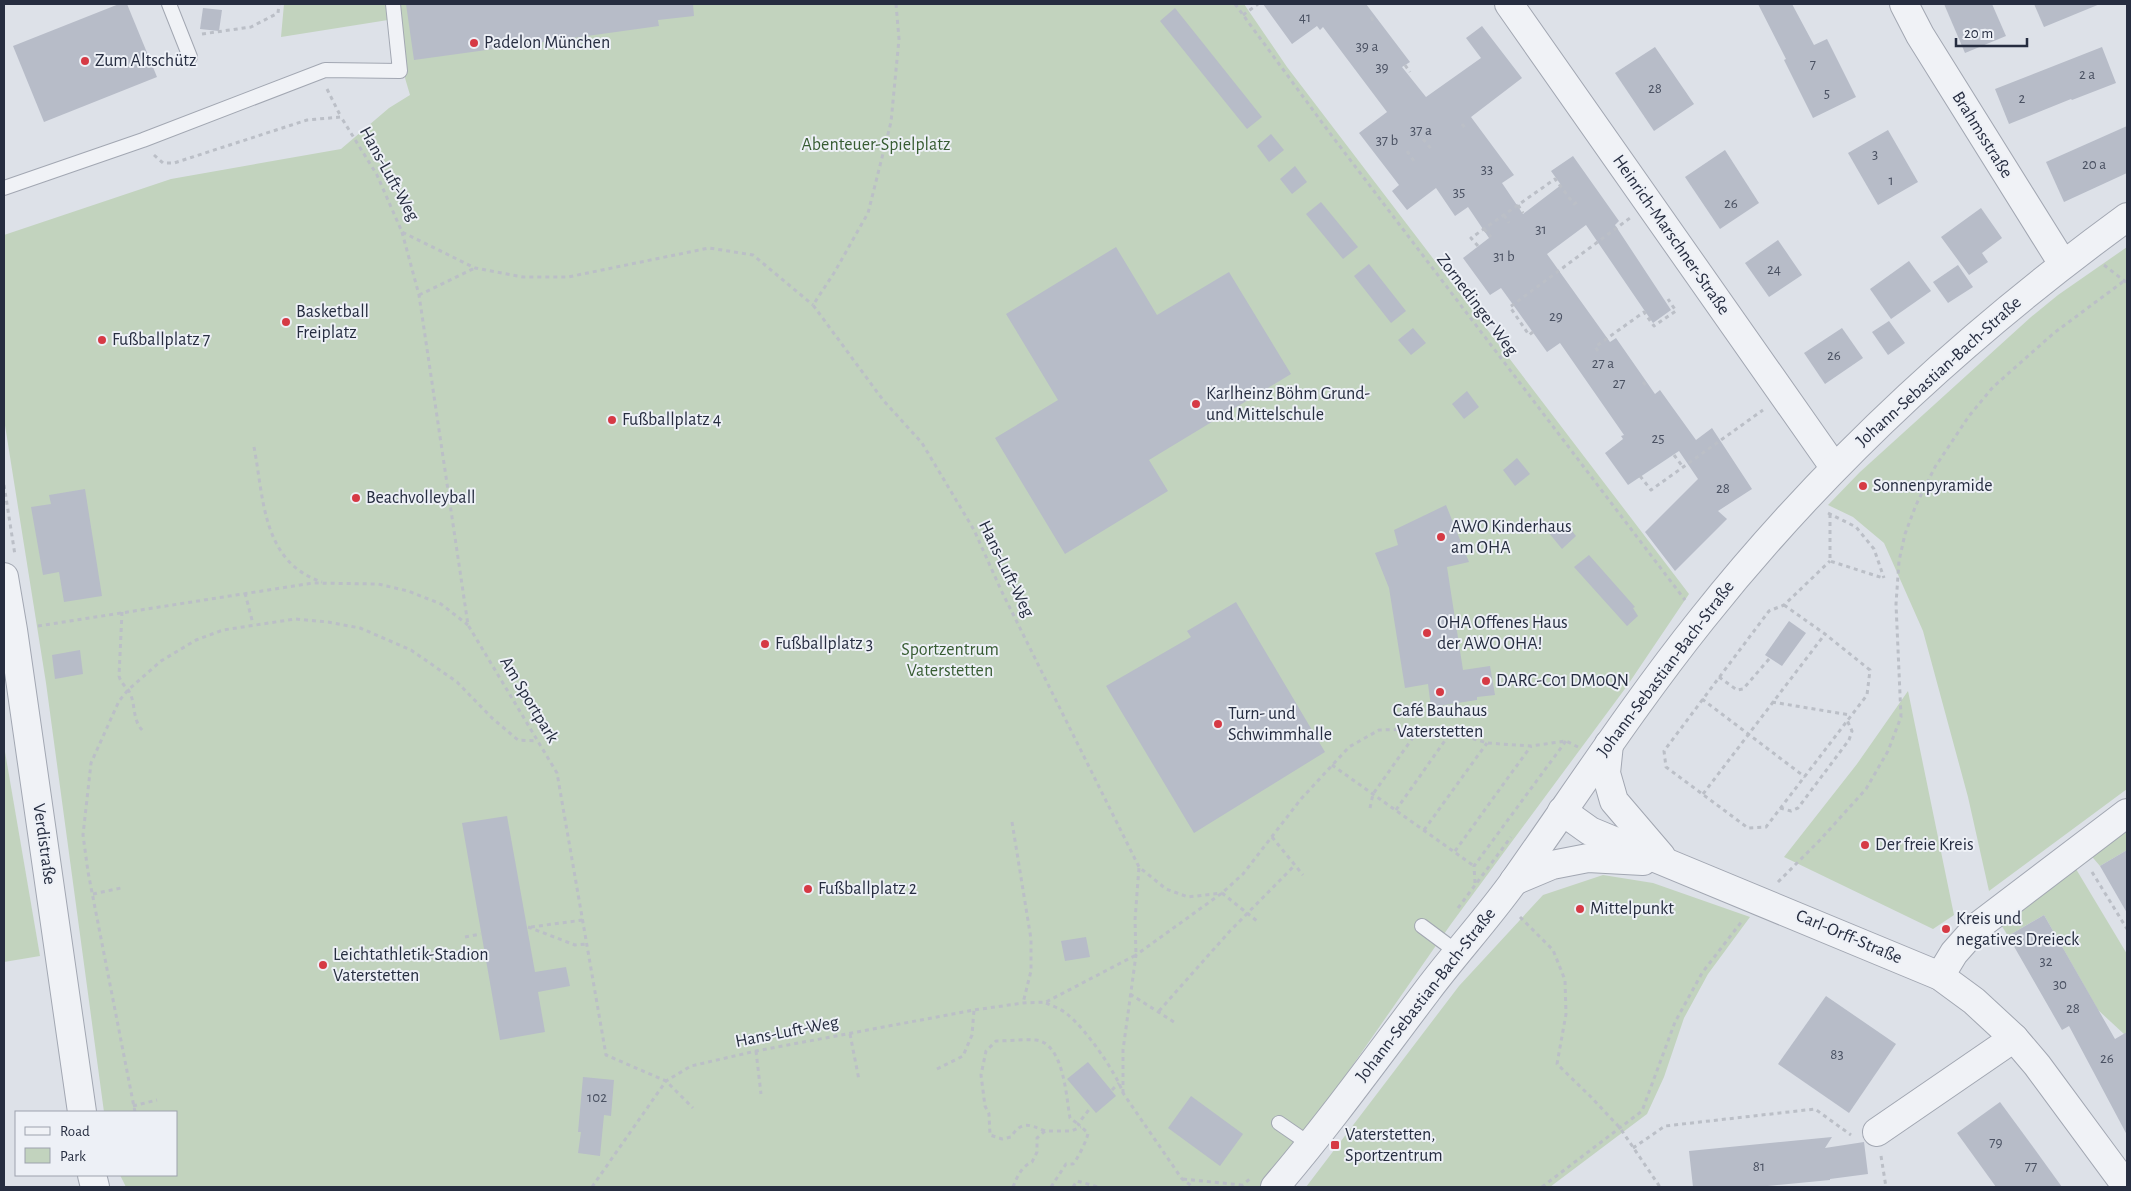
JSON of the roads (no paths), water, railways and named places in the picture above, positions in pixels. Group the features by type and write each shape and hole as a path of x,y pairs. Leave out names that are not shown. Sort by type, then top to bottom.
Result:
{"street":[{"name":"Heinrich-Marschner-Straße","path":"1509,4 1834,467"},
{"name":"Brahmsstraße","path":"1904,4 1920,34 2062,264"},
{"name":"Johann-Sebastian-Bach-Straße","path":"1275,1187 1311,1145 1456,952 1514,880 1603,751 1701,620 1809,495 1889,412 1973,338 2062,264 2127,217"},
{"name":"Verdistraße","path":"4,577 14,630 82,1111"},
{"name":"Carl-Orff-Straße","path":"1603,751 1606,773 1614,801 1667,863"},
{"name":"Carl-Orff-Straße","path":"1562,811 1590,831 1940,976 1974,1000 2014,1038 2037,1065 2127,1187"},
{"path":"1940,976 1954,953 1977,926 2127,813"},
{"name":"Carl-Orff-Straße","path":"1514,880 1552,865 1588,858 1667,863"},
{"path":"1876,1132 2014,1038"}],"lane":[{"path":"169,4 190,57"},
{"path":"4,188 143,140 325,70 400,71 393,4"},
{"path":"1422,926 1456,952"},
{"path":"1279,1122 1311,1145"}],"place":[{"name":"Padelon München","path":"474,43"},
{"name":"Zum Altschütz","path":"85,61"},
{"name":"Basketball Freiplatz","path":"286,322"},
{"name":"Fußballplatz 7","path":"102,340"},
{"name":"Karlheinz Böhm Grund- und Mittelschule","path":"1196,404"},
{"name":"Fußballplatz 4","path":"612,420"},
{"name":"Sonnenpyramide","path":"1863,486"},
{"name":"Beachvolleyball","path":"356,498"},
{"name":"AWO Kinderhaus am OHA","path":"1441,537"},
{"name":"OHA Offenes Haus der AWO OHA!","path":"1427,633"},
{"name":"Fußballplatz 3","path":"765,644"},
{"name":"DARC-C01 DM0QN","path":"1486,681"},
{"name":"Café Bauhaus Vaterstetten","path":"1440,692"},
{"name":"Turn- und Schwimmhalle","path":"1218,724"},
{"name":"Der freie Kreis","path":"1865,845"},
{"name":"Fußballplatz 2","path":"808,889"},
{"name":"Mittelpunkt","path":"1580,909"},
{"name":"Kreis und negatives Dreieck","path":"1946,929"},
{"name":"Leichtathletik-Stadion Vaterstetten","path":"323,965"},
{"name":"Vaterstetten, Sportzentrum","path":"1335,1145"}],"park label":[{"name":"Abenteuer-Spielplatz","path":"876,145"},
{"name":"Sportzentrum Vaterstetten","path":"950,660"}]}
